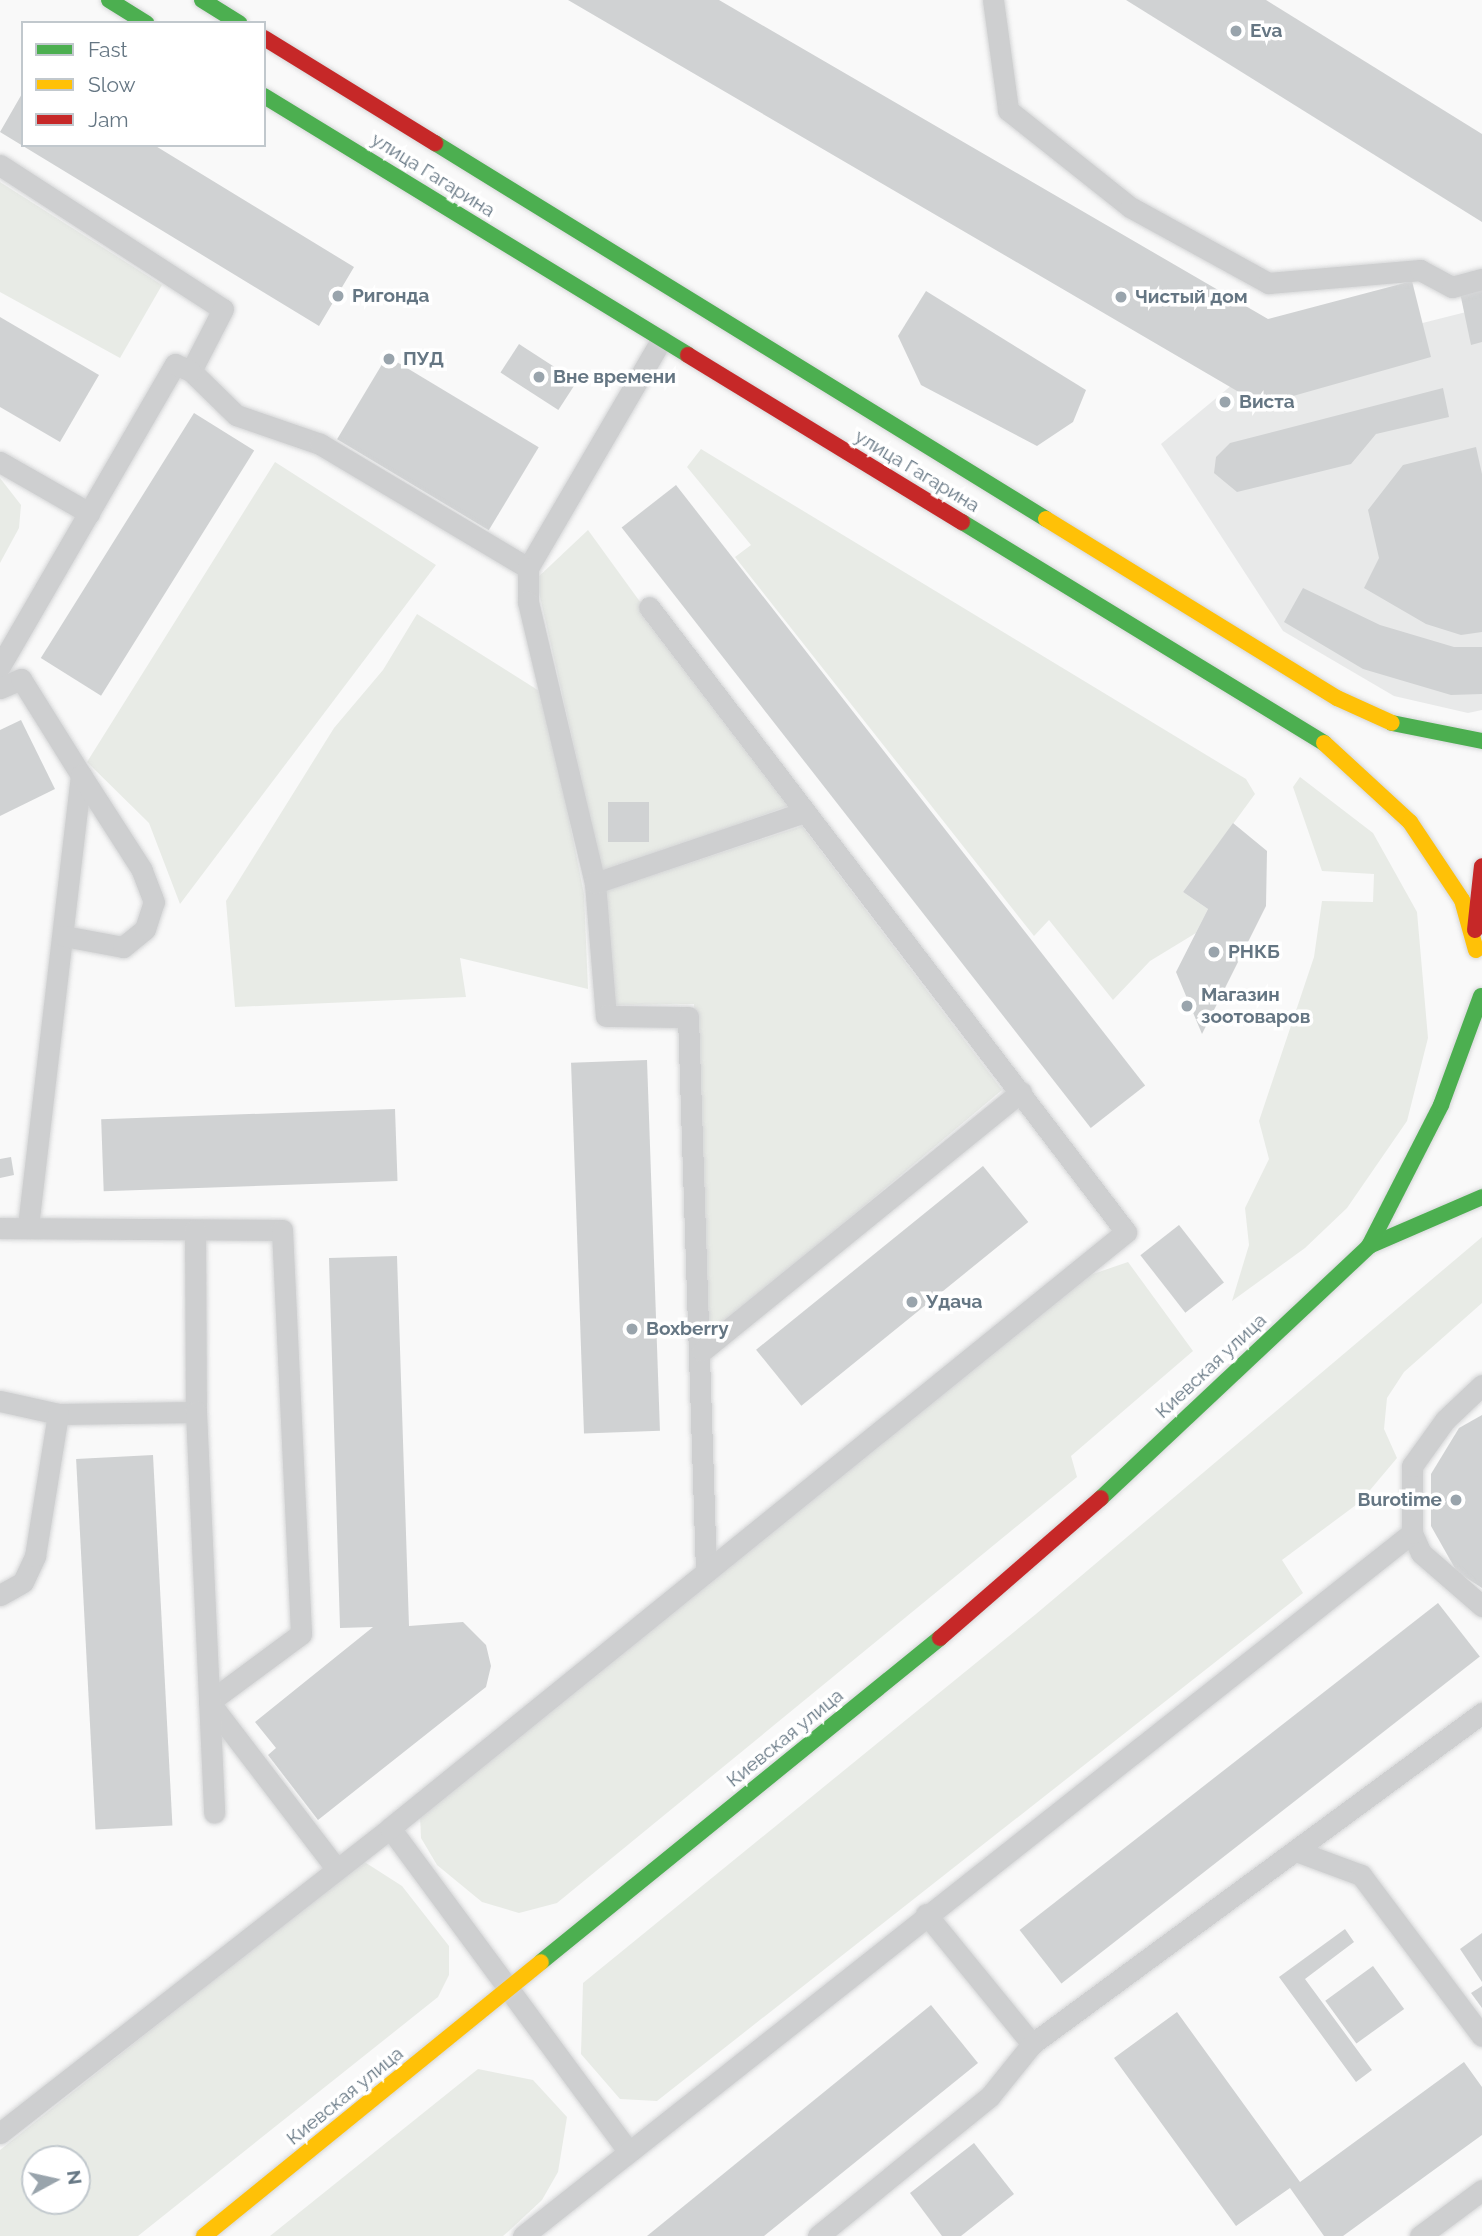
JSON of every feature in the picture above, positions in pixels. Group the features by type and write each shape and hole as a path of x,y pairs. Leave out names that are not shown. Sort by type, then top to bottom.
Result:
{"main road":[{"path":"109,0 143,21"},
{"path":"202,0 236,21"},
{"name":"улица Гагарина","path":"266,39 1337,698 1395,724 1482,741"},
{"name":"улица Гагарина","path":"266,97 1339,752 1410,822 1462,900 1476,950"},
{"path":"1482,866 1474,899 1476,950 1482,998"},
{"name":"Киевская улица","path":"1369,1246 1441,1105 1482,998"},
{"name":"Киевская улица","path":"204,2236 1031,1563 1369,1246 1482,1197"}],"lane":[{"path":"993,0 1008,110 1130,207 1268,283 1420,270 1452,287 1482,279"},
{"path":"0,165 223,309 191,371"},
{"path":"661,340 528,568 528,602 595,883 607,1016 688,1017 702,1351 706,1571"},
{"path":"64,936 122,947 145,929 154,902 142,870 21,679 3,661 175,364 191,371 236,415 320,444 528,568"},
{"path":"0,462 89,513"},
{"path":"0,2133 390,1828 1126,1232 1021,1092 802,813 649,607"},
{"path":"0,688 21,679"},
{"path":"28,1228 81,775"},
{"path":"595,883 802,813"},
{"path":"702,1351 1021,1092"},
{"path":"0,1228 282,1230 301,1634 209,1702"},
{"path":"195,1230 196,1412 214,1813"},
{"path":"1482,1385 1445,1420 1412,1466 1412,1533 1421,1553 1482,1606"},
{"path":"0,1401 58,1414 196,1412"},
{"path":"0,1595 23,1582 35,1556 58,1414"},
{"path":"523,2236 627,2150 1412,1533"},
{"path":"209,1702 336,1868"},
{"path":"818,2236 990,2096 1032,2044 1299,1852 1482,1713"},
{"path":"390,1828 512,1988 627,2150"},
{"path":"1299,1852 1361,1875 1482,2036"},
{"path":"926,1914 1032,2044"},
{"path":"1420,2236 1482,2190"}],"shaded area":[{"path":"0,182 162,285 120,358 0,292"},
{"path":"1482,308 1482,710 1468,713 1394,696 1283,631 1161,444 1256,365"},
{"path":"701,449 1246,779 1255,794 1183,892 1208,909 1196,933 1150,961 1113,1000 1049,920 1034,936 735,557 751,545 687,467"},
{"path":"275,462 436,565 180,904 149,823 87,762"},
{"path":"0,478 21,505 19,528 0,563"},
{"path":"588,530 788,806 603,874 536,579"},
{"path":"417,614 544,694 584,894 588,989 460,958 466,997 235,1007 226,901 334,728 383,670"},
{"path":"1300,777 1373,833 1417,912 1428,1038 1407,1121 1347,1208 1305,1248 1232,1301 1249,1245 1245,1208 1269,1159 1259,1121 1314,957 1322,901 1373,902 1374,874 1322,871 1293,787"},
{"path":"802,826 1002,1090 707,1338 694,1004 615,1005 605,891"},
{"path":"1482,1237 1482,1303 1404,1372 1387,1398 1384,1429 1397,1458 1360,1502 1282,1560 1303,1593 657,2101 620,2099 581,2054 583,1983 1036,1614"},
{"path":"1128,1262 1193,1351 1071,1456 1077,1477 557,1903 519,1913 482,1902 437,1865 421,1838 420,1815 1090,1275"},
{"path":"363,1861 402,1886 449,1946 449,1975 438,1997 138,2236 0,2236 0,2150"},
{"path":"478,2069 533,2080 567,2117 558,2172 542,2200 503,2236 270,2236"}],"building":[{"path":"568,0 719,0 1268,319 1412,281 1431,357 1261,405"},
{"path":"1126,0 1266,0 1482,134 1482,222"},
{"path":"21,95 21,145 0,132"},
{"path":"25,147 157,147 354,267 319,326"},
{"path":"1482,284 1482,342 1471,345 1459,288"},
{"path":"926,291 1086,390 1073,422 1037,446 921,385 898,336"},
{"path":"0,317 99,375 60,442 0,407"},
{"name":"Вне времени","path":"519,344 577,382 558,410 500,373"},
{"path":"387,356 539,447 489,530 337,439"},
{"path":"1443,388 1449,417 1376,434 1351,464 1237,492 1214,473 1216,457 1230,443"},
{"path":"194,413 254,451 101,696 41,658"},
{"path":"1476,447 1482,474 1482,632 1461,635 1426,624 1364,588 1379,558 1368,510 1403,465"},
{"path":"676,485 1145,1085 1091,1128 622,527"},
{"path":"1303,588 1380,625 1454,647 1482,647 1482,694 1451,695 1363,669 1284,622"},
{"path":"21,720 55,789 0,816 0,730"},
{"path":"608,802 649,802 649,842 608,842"},
{"path":"1233,823 1267,851 1266,906 1202,1034 1176,972 1208,909 1183,892"},
{"path":"647,1060 660,1431 584,1433 571,1063"},
{"path":"395,1109 398,1181 104,1191 101,1119"},
{"path":"11,1157 14,1175 0,1178 0,1159"},
{"path":"983,1166 1028,1222 801,1406 756,1350"},
{"path":"1179,1225 1224,1283 1185,1313 1140,1255"},
{"path":"397,1256 409,1626 463,1622 486,1645 491,1666 486,1687 318,1820 268,1755 276,1748 255,1722 373,1627 340,1628 329,1258"},
{"name":"Burotime","path":"1482,1415 1482,1588 1457,1572 1431,1526 1431,1474 1459,1428"},
{"path":"153,1455 172,1825 96,1830 76,1459"},
{"path":"1438,1603 1480,1657 1061,1984 1020,1930"},
{"path":"1345,1929 1354,1942 1305,1979 1372,2070 1356,2082 1279,1977"},
{"path":"1482,1933 1482,1982 1460,1949"},
{"path":"1373,1966 1404,2009 1356,2044 1325,2001"},
{"path":"1482,1986 1482,2008 1471,1993"},
{"path":"931,2005 978,2063 764,2236 647,2236"},
{"path":"1177,2012 1300,2182 1464,2062 1482,2087 1482,2135 1343,2236 1324,2236 1290,2188 1236,2226 1114,2058"},
{"path":"974,2143 1014,2194 961,2236 942,2236 910,2193"}],"traffic: fast":[{"path":"109,0 143,21"},
{"path":"202,0 236,21"},
{"path":"266,97 688,355"},
{"path":"435,143 1046,519"},
{"path":"962,522 1324,743"},
{"path":"1392,723 1482,741"},
{"path":"1101,1498 1369,1246 1441,1105 1481,996"},
{"path":"1369,1246 1482,1197"},
{"path":"541,1962 940,1638"}],"traffic: slow":[{"path":"1046,519 1337,698 1392,723"},
{"path":"1324,743 1410,822 1462,900 1476,950"},
{"path":"204,2236 541,1962"}],"traffic: jam":[{"path":"266,39 435,143"},
{"path":"688,355 962,522"},
{"path":"1475,930 1482,866"},
{"path":"940,1638 1101,1498"}],"place":[{"name":"Eva","path":"1236,31"},
{"name":"Ригонда","path":"338,296"},
{"name":"Чистый дом","path":"1121,297"},
{"name":"ПУД","path":"389,359"},
{"name":"Вне времени","path":"539,377"},
{"name":"Виста","path":"1225,402"},
{"name":"РНКБ","path":"1214,952"},
{"name":"Магазин зоотоваров","path":"1187,1006"},
{"name":"Удача","path":"912,1302"},
{"name":"Boxberry","path":"632,1329"},
{"name":"Burotime","path":"1456,1500"}]}
